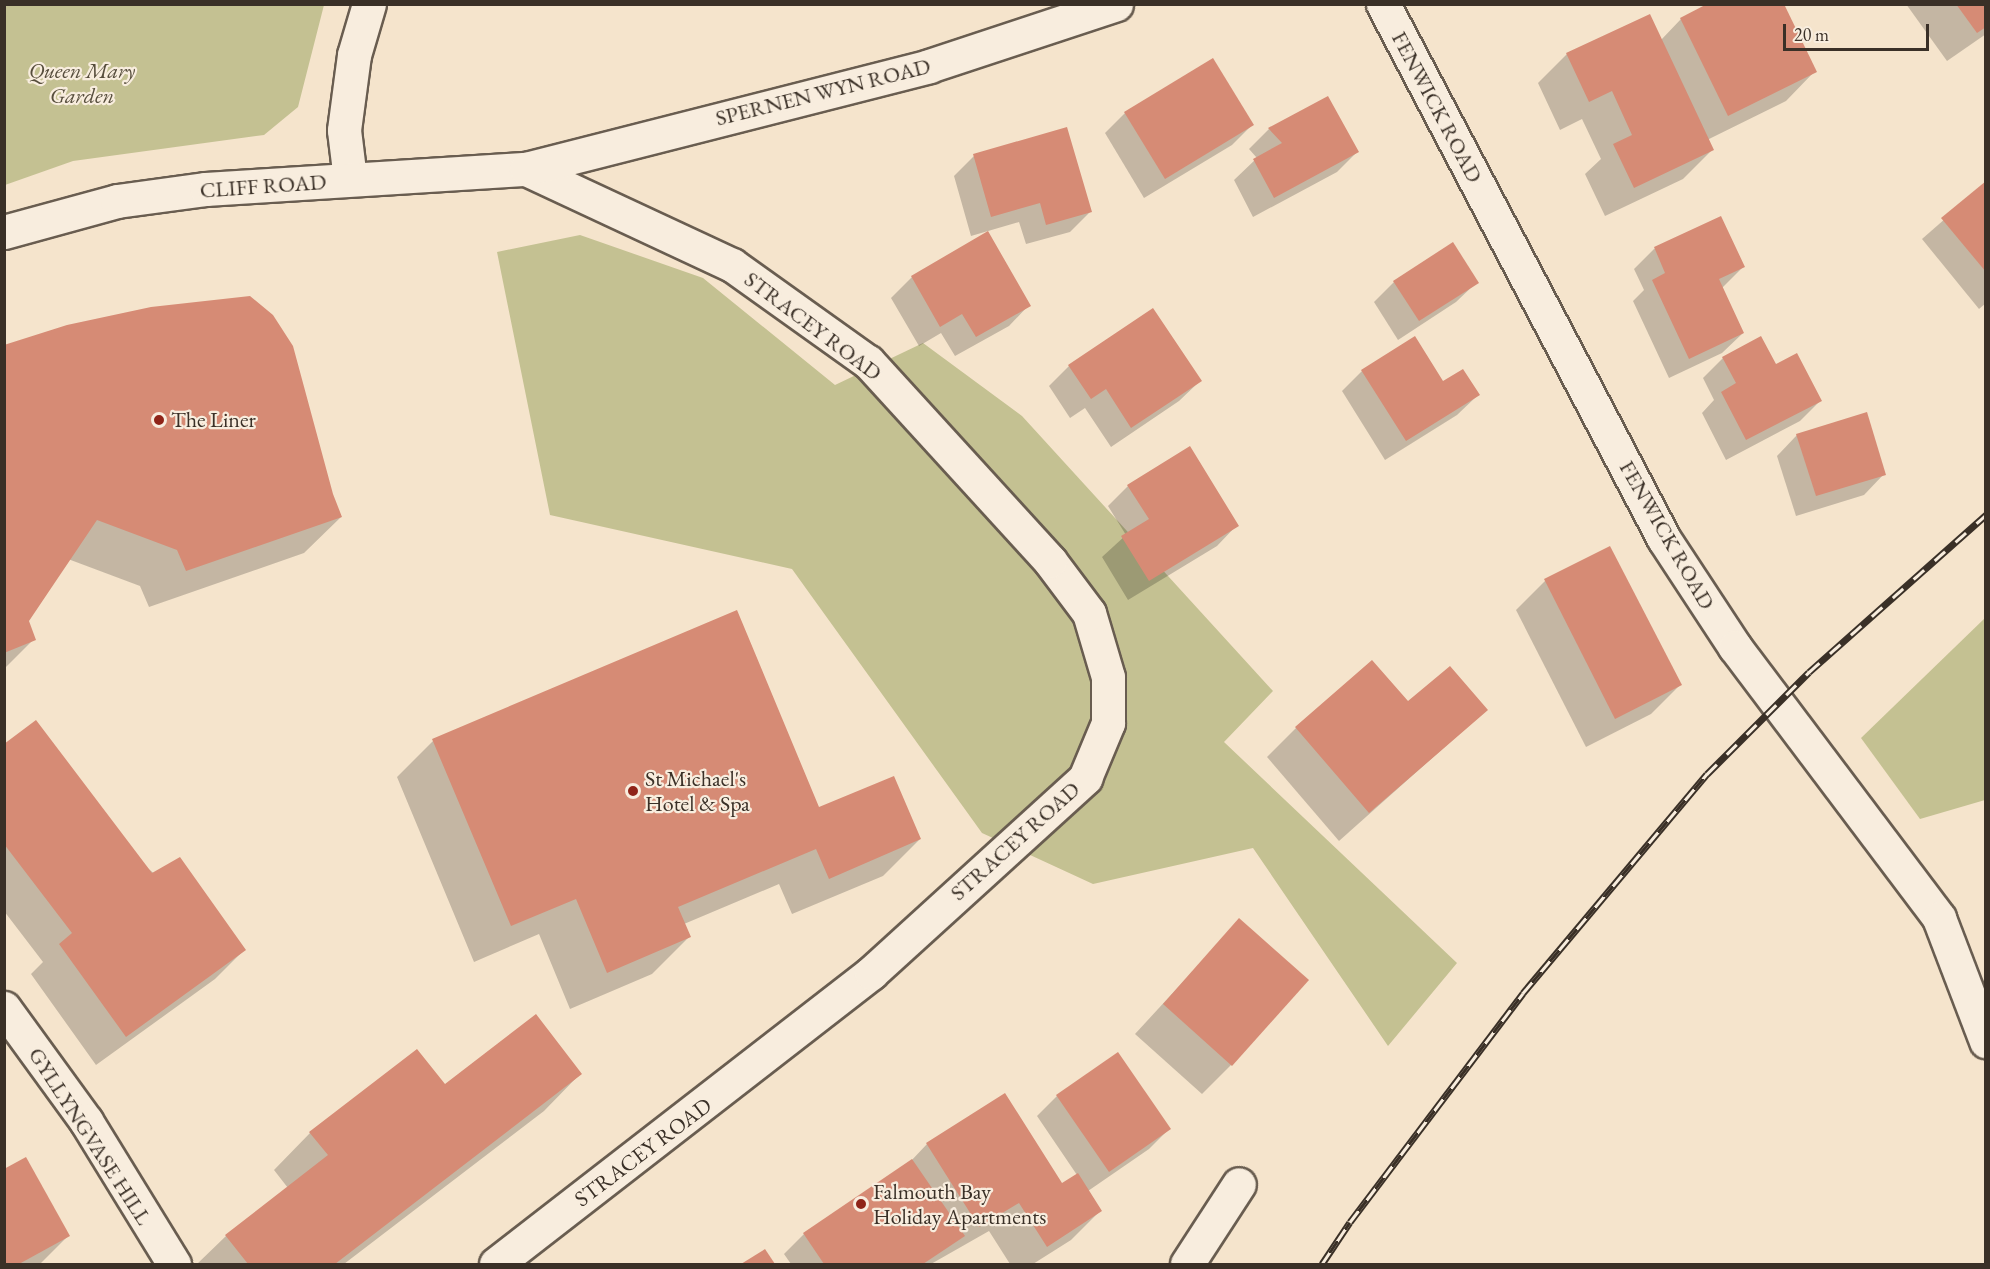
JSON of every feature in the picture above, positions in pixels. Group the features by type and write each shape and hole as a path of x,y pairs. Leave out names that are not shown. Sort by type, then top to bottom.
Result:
{"street":[{"path":"350,179 344,130 354,55 369,4"},
{"name":"SPERNEN WYN ROAD","path":"526,169 929,66 1116,4"},
{"name":"FENWICK ROAD","path":"1383,4 1664,538 1735,647 1939,918 1986,1041"},
{"name":"CLIFF ROAD","path":"4,232 117,201 206,189 526,169"},
{"name":"STRACEY ROAD","path":"496,1264 871,973 1084,778 1108,723 1108,677 1089,613 1020,525 868,362 732,265 526,169"},
{"name":"GYLLYNGVASE HILL","path":"4,1008 86,1121 174,1264"},
{"path":"1187,1264 1239,1184"}],"green space":[{"name":"Queen Mary Garden","path":"4,5 324,5 298,107 264,135 73,161 5,185"},
{"path":"580,235 703,278 835,385 923,343 1022,416 1273,691 1224,742 1457,963 1388,1046 1253,848 1093,884 982,833 792,569 550,515 497,252"},
{"path":"1985,618 1985,800 1920,819 1861,738"}],"building":[{"path":"1707,4 1784,4 1817,72 1728,116 1680,18"},
{"path":"1956,4 1986,4 1986,27 1977,33"},
{"path":"1650,14 1714,150 1634,188 1613,144 1632,135 1612,91 1589,102 1566,53"},
{"path":"1213,58 1254,125 1165,179 1124,112"},
{"path":"1328,96 1359,152 1274,198 1253,159 1282,143 1268,128"},
{"path":"1067,127 1092,212 1046,225 1040,203 991,217 973,154"},
{"path":"1986,181 1986,272 1941,218"},
{"path":"1721,216 1745,267 1719,279 1744,333 1689,359 1652,280 1665,273 1654,247"},
{"path":"988,231 1031,306 976,337 962,314 940,327 911,276"},
{"path":"1453,242 1479,283 1419,321 1393,281"},
{"name":"The Liner","path":"250,296 273,315 293,346 333,494 342,517 186,571 177,550 97,520 29,621 36,640 4,653 4,345 67,325 151,307"},
{"path":"1153,308 1202,381 1131,428 1106,389 1091,399 1068,365"},
{"path":"1415,336 1443,381 1463,369 1480,395 1406,441 1361,370"},
{"path":"1761,336 1776,364 1797,353 1822,401 1746,440 1721,392 1736,383 1722,357"},
{"path":"1867,412 1886,475 1816,496 1796,434"},
{"path":"1190,446 1239,526 1149,581 1121,536 1149,519 1127,485"},
{"path":"1610,546 1682,685 1615,719 1544,579"},
{"name":"St Michael's Hotel & Spa","path":"737,610 819,807 894,776 921,839 829,879 816,849 678,907 691,937 607,973 576,899 511,926 432,739"},
{"path":"1372,660 1408,701 1450,666 1488,710 1369,813 1295,727"},
{"path":"36,720 152,873 180,857 246,950 126,1037 59,944 72,933 4,844 4,744"},
{"path":"1239,918 1309,980 1232,1066 1163,1004"},
{"path":"536,1014 582,1074 335,1264 248,1264 225,1235 328,1155 309,1132 417,1049 445,1084"},
{"path":"1118,1052 1171,1129 1109,1172 1056,1095"},
{"path":"1005,1093 1062,1183 1078,1173 1102,1211 1047,1247 1019,1203 979,1227 926,1143"},
{"path":"26,1157 70,1236 19,1264 4,1264 4,1169"},
{"path":"912,1159 965,1236 923,1264 824,1264 803,1233"},
{"path":"765,1249 775,1264 741,1264"}],"railway":[{"path":"1322,1264 1350,1222 1523,993 1707,774 1809,672 1986,515"}],"place":[{"name":"The Liner","path":"159,420"},
{"name":"St Michael's Hotel & Spa","path":"633,791"},
{"name":"Falmouth Bay Holiday Apartments","path":"861,1204"}]}
